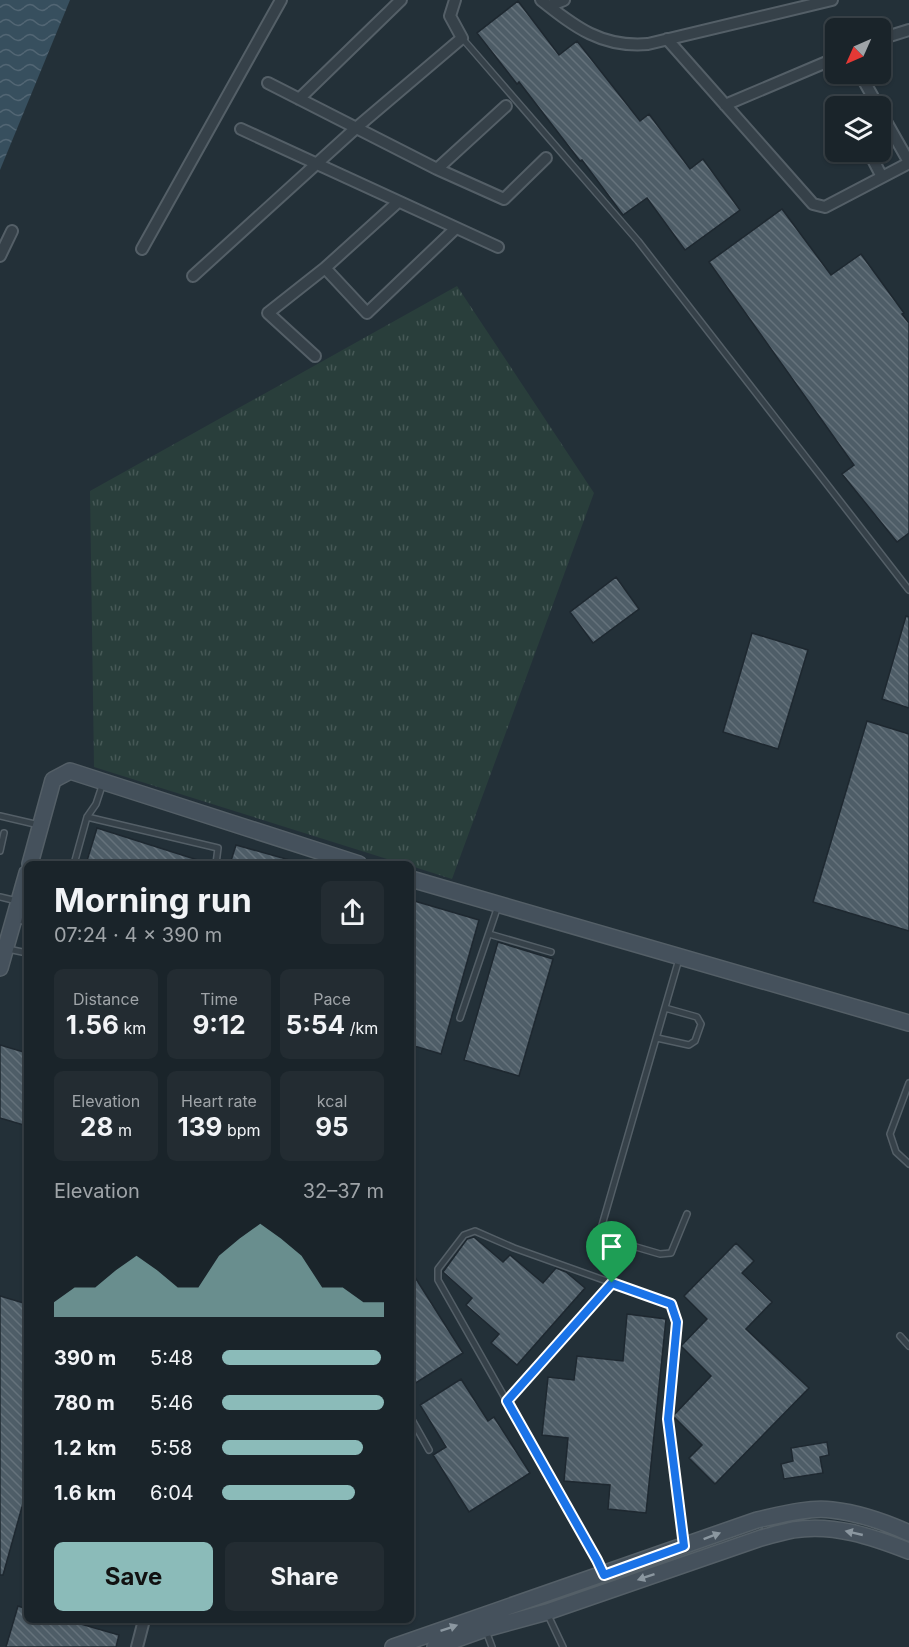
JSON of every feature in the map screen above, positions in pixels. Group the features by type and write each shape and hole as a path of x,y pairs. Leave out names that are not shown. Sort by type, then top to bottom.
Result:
{"main road":[{"path":"31,861 53,780 70,771 350,861"},
{"path":"414,880 909,1023"},
{"path":"0,968 6,948 20,920 19,902 24,884"},
{"path":"393,1647 757,1520 794,1512 830,1509 882,1520 909,1533"},
{"path":"757,1520 761,1538"},
{"path":"435,1647 485,1629 547,1612 761,1538 796,1529 832,1528 878,1539 909,1551"}],"street":[{"path":"142,249 281,0"},
{"path":"298,99 401,0"},
{"path":"193,276 356,128 462,38 450,16 455,0"},
{"path":"545,3 564,0"},
{"path":"545,3 570,23 592,35 630,45 667,39 791,4 832,0"},
{"path":"891,36 909,30"},
{"path":"667,39 813,204 825,207 909,162 891,130"},
{"path":"725,105 825,63"},
{"path":"268,83 437,169 504,199 546,158"},
{"path":"437,169 506,106"},
{"path":"241,129 498,247"},
{"path":"874,162 882,177"},
{"path":"315,356 268,313 325,268 398,202"},
{"path":"325,268 367,313 455,229"},
{"path":"0,256 12,231"},
{"path":"137,1647 143,1623"}],"lane":[{"path":"462,38 638,241 909,590"},
{"path":"75,861 87,817 96,804 103,782"},
{"path":"0,816 41,825"},
{"path":"87,817 218,848 216,861"},
{"path":"0,851 4,833"},
{"path":"0,897 19,902"},
{"path":"460,1018 498,904"},
{"path":"489,934 551,952"},
{"path":"6,948 24,952"},
{"path":"680,957 600,1232 602,1237 660,1254 671,1253 687,1214"},
{"path":"657,1038 689,1045 695,1041 701,1023 697,1017 665,1008"},
{"path":"909,1083 890,1134 896,1152 909,1164"},
{"path":"604,1575 438,1281 438,1269 464,1235 475,1232 671,1304 677,1322 668,1419 684,1546"},
{"path":"507,1401 612,1283"},
{"path":"900,1336 909,1346"},
{"path":"414,1423 429,1450"},
{"path":"547,1612 563,1647"},
{"path":"485,1629 492,1647"}],"green space":[{"path":"457,286 594,493 452,879 414,867 414,861 393,861 94,767 90,491"}],"water":[{"path":"0,0 70,0 0,170"}],"building":[{"path":"518,1 559,55 577,41 640,121 649,114 690,169 703,159 740,210 685,250 647,198 623,215 582,160 580,161 519,82 517,84 477,33"},
{"path":"782,209 831,275 861,254 909,323 909,533 897,542 842,474 854,465 709,262"},
{"path":"616,577 639,609 593,643 570,612"},
{"path":"906,616 909,617 909,708 882,699"},
{"path":"752,633 808,650 778,749 723,732"},
{"path":"867,721 909,734 909,931 813,902"},
{"path":"97,828 201,861 87,861"},
{"path":"236,845 293,861 231,861"},
{"path":"414,901 479,920 441,1054 414,1046"},
{"path":"498,942 553,959 519,1076 464,1060"},
{"path":"0,1045 24,1052 24,1125 0,1118"},
{"path":"474,1237 503,1262 510,1255 543,1283 556,1268 566,1272 585,1288 517,1365 491,1343 499,1334 466,1305 472,1298 443,1272 467,1239"},
{"path":"736,1243 754,1261 742,1273 772,1302 746,1329 809,1388 715,1484 689,1458 702,1445 673,1416 711,1376 681,1346 707,1319 684,1296"},
{"path":"414,1276 463,1353 414,1384"},
{"path":"0,1296 24,1303 24,1500 3,1575 0,1575"},
{"path":"627,1314 666,1319 646,1513 608,1509 610,1485 564,1481 568,1438 542,1435 548,1377 574,1380 577,1356 623,1361"},
{"path":"461,1379 488,1421 494,1417 530,1473 469,1512 433,1455 446,1447 420,1405"},
{"path":"827,1442 829,1455 820,1457 823,1473 784,1479 781,1464 793,1461 791,1448"},
{"path":"18,1606 24,1608 24,1623 77,1623 119,1635 116,1647 6,1647"}],"route":[{"path":"612,1283 671,1304 677,1322 668,1419 684,1546 604,1575 507,1401 612,1283"}]}
